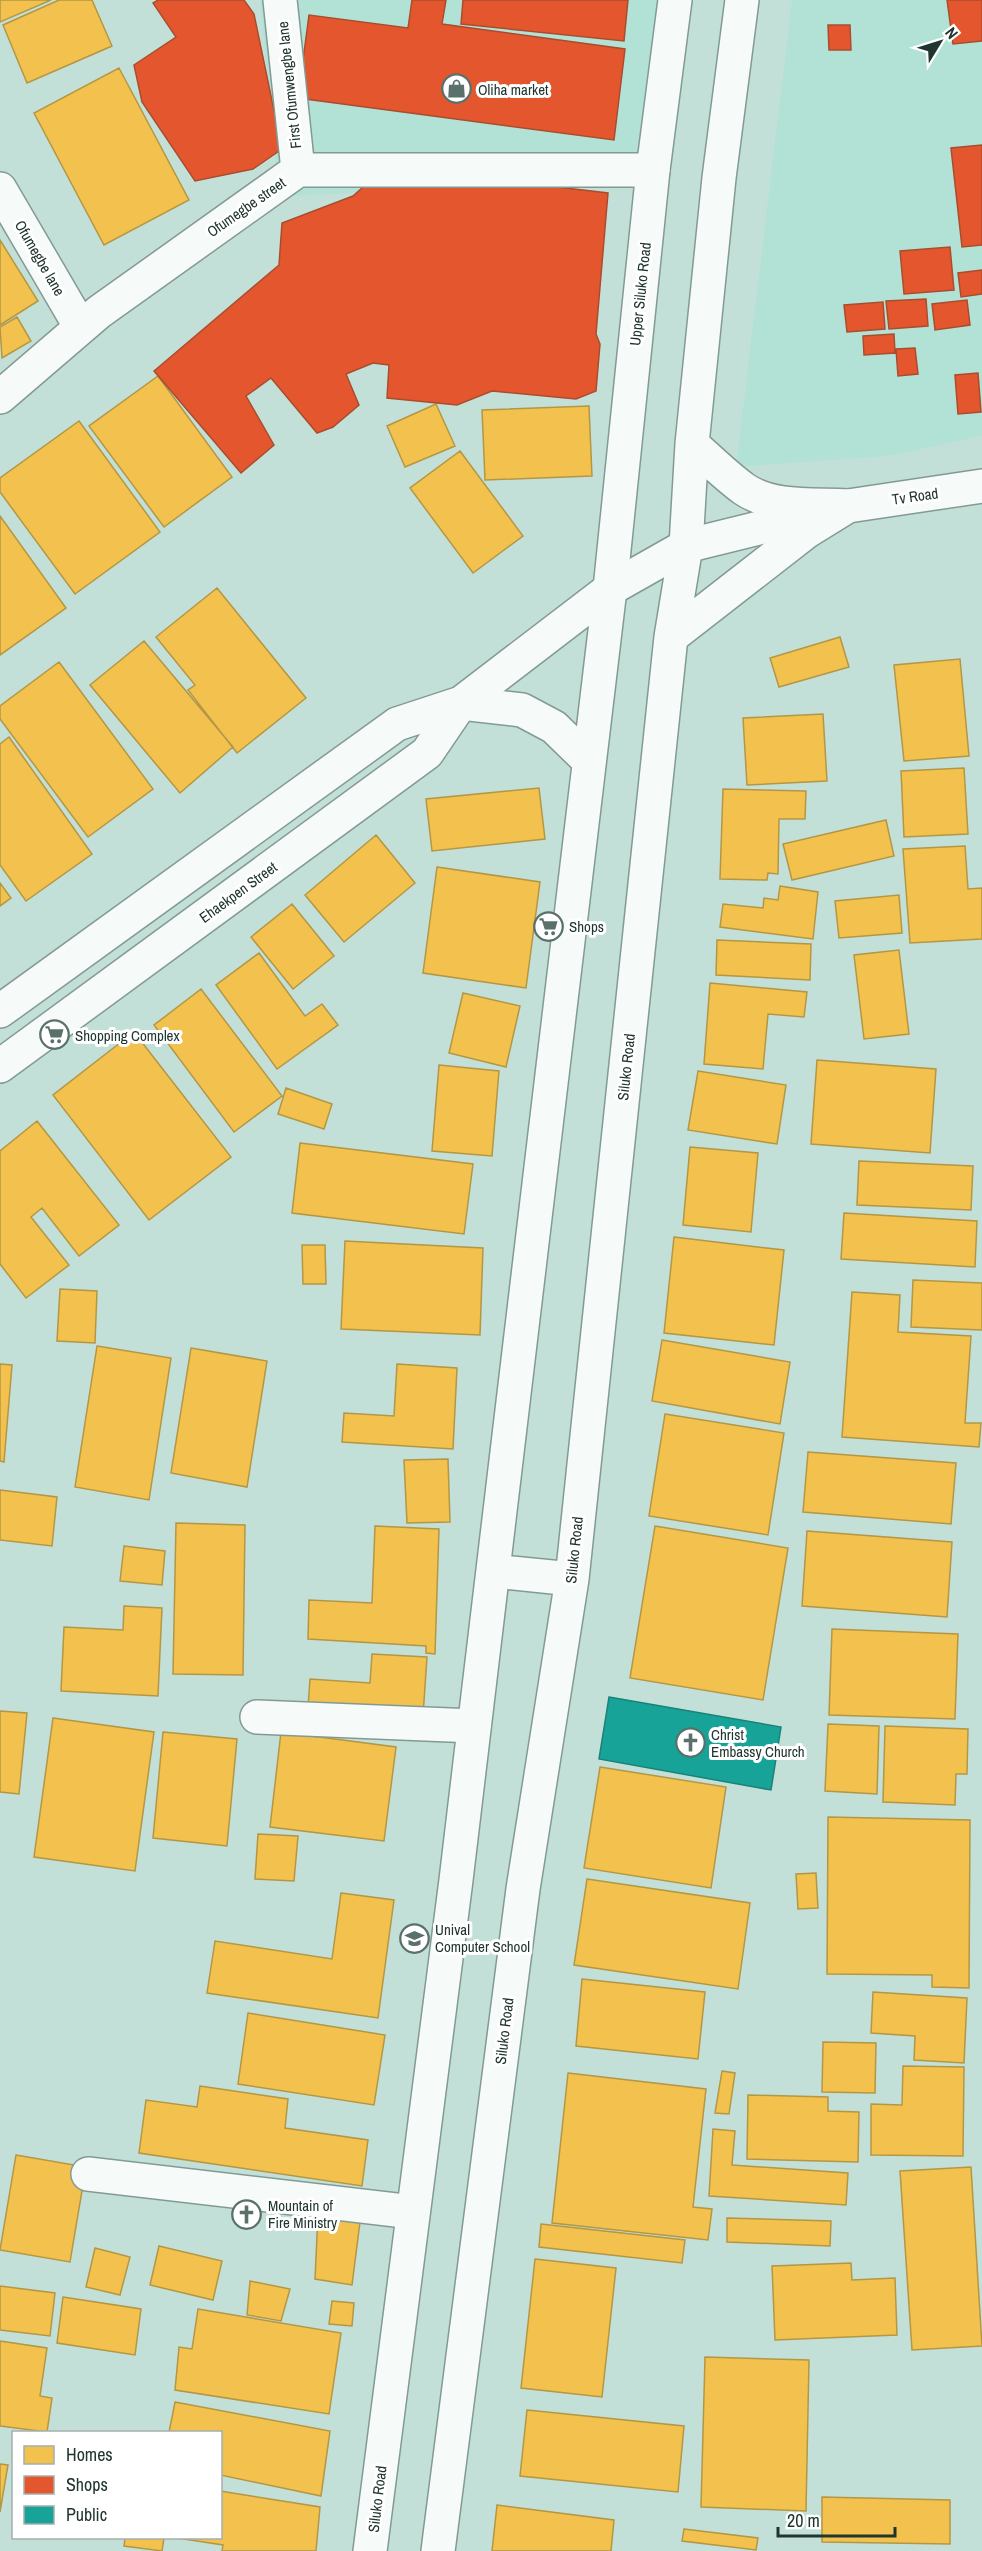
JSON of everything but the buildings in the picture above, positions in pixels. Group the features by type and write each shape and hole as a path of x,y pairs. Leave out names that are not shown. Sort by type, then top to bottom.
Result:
{"main road":[{"name":"First Ofumwengbe lane","path":"280,0 298,170"},
{"name":"Upper Siluko Road","path":"610,589 653,170 675,0"},
{"path":"686,546 692,444 719,178 742,0"},
{"name":"Ofumegbe street","path":"0,397 80,326 298,170 653,170"},
{"name":"Ofumegbe lane","path":"0,189 80,326"},
{"path":"692,444 745,490 763,498 778,502 848,506"},
{"name":"Tv Road","path":"848,506 982,486"},
{"path":"671,636 806,532 848,506"},
{"name":"Ehaekpen Street","path":"0,1011 397,724 460,703 610,589 686,546 848,506"},
{"name":"Siluko Road","path":"438,2551 523,1889 572,1579 671,636 686,546"},
{"name":"Siluko Road","path":"370,2551 493,1571 610,589"},
{"path":"460,703 522,710 554,727 590,761"},
{"name":"Ehaekpen Street","path":"0,1066 427,753 460,703"},
{"path":"493,1571 572,1579"},
{"path":"256,1717 474,1726"},
{"path":"88,2174 413,2212"}],"shaded area":[{"name":"Oliha market","path":"260,0 658,0 635,177 279,197"},
{"path":"792,0 982,0 982,436 888,456 736,467"}],"place":[{"name":"Oliha market","path":"457,89"},
{"name":"Shops","path":"548,926"},
{"name":"Shopping Complex","path":"54,1035"},
{"name":"Christ Embassy Church","path":"690,1743"},
{"name":"Unival Computer School","path":"414,1938"},
{"name":"Mountain of Fire Ministry","path":"247,2214"}]}
